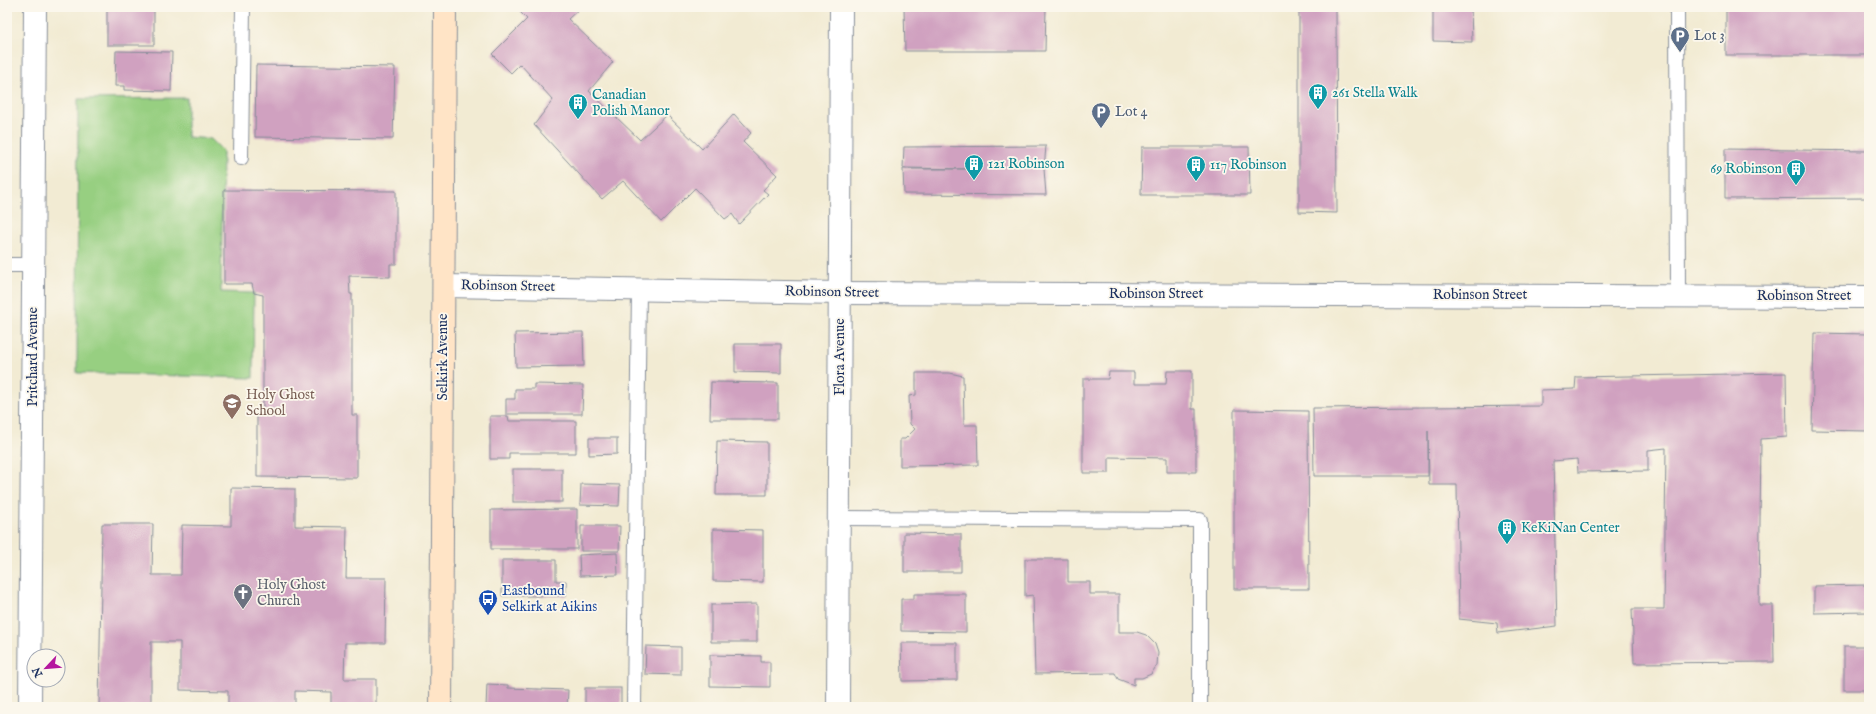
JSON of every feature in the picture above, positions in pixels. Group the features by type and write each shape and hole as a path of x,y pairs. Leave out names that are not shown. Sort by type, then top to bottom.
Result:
{"main road":[{"name":"Selkirk Avenue","path":"441,707 445,7"}],"street":[{"name":"Pritchard Avenue","path":"30,707 33,460 35,7"},
{"name":"Flora Avenue","path":"838,707 841,7"},
{"name":"Robinson Street","path":"444,286 606,287 840,293 1869,297"}],"lane":[{"path":"240,158 243,7"},
{"path":"1677,7 1678,296"},
{"path":"7,265 33,265"},
{"path":"634,707 639,289"},
{"path":"839,518 1200,520 1200,707"}],"green space":[{"path":"187,98 187,137 211,139 223,151 221,292 254,293 253,378 77,373 78,99"}],"building":[{"name":"Canadian Polish Manor","path":"515,7 581,7 568,19 613,62 589,91 640,140 667,115 702,149 734,114 751,133 743,142 777,175 763,190 768,194 739,224 732,214 725,219 695,188 661,222 623,181 602,199 534,125 553,100 520,64 511,73 492,54 527,19"},
{"path":"904,7 1046,7 1045,51 905,51"},
{"name":"261 Stella Walk","path":"1299,7 1336,7 1337,213 1299,212"},
{"path":"1433,7 1471,7 1472,42 1433,41"},
{"path":"1726,7 1869,7 1869,55 1726,55"},
{"path":"154,8 154,45 107,45 107,9"},
{"path":"116,51 172,52 171,91 124,90 124,86 115,86"},
{"path":"256,65 395,67 393,139 255,137"},
{"path":"1046,146 1044,169 1046,195 904,194 903,169 976,169 903,168 904,147"},
{"path":"1142,147 1249,147 1250,195 1141,195"},
{"path":"1725,149 1867,151 1868,198 1725,199"},
{"name":"Holy Ghost School","path":"224,190 396,191 396,264 390,264 390,277 349,276 350,294 352,294 352,415 357,415 357,478 257,477 257,413 263,414 263,295 254,293 252,284 224,284"},
{"path":"583,332 584,366 516,367 515,333"},
{"path":"1814,333 1869,334 1869,431 1812,430"},
{"path":"735,344 781,344 781,373 735,372"},
{"path":"1167,371 1192,371 1192,409 1196,409 1196,472 1167,472 1167,458 1109,457 1109,473 1083,473 1083,379 1108,379 1109,372 1134,372 1134,384 1166,384"},
{"path":"916,373 950,373 963,376 964,425 977,425 978,465 900,466 900,439 905,439 915,429 910,424 909,396 916,395"},
{"name":"KeKiNan Center","path":"1786,373 1787,437 1761,439 1759,605 1773,605 1774,662 1634,663 1632,609 1664,609 1666,448 1648,450 1648,471 1578,472 1577,459 1553,461 1557,626 1498,633 1497,623 1459,619 1457,485 1429,485 1428,430 1428,476 1314,476 1313,408 1541,406 1541,390 1575,389 1576,377"},
{"path":"711,382 778,383 778,419 710,419"},
{"path":"534,384 583,385 582,414 506,414 506,399 515,399 515,389 534,389"},
{"path":"1234,410 1308,411 1309,589 1234,589"},
{"path":"490,416 508,416 509,421 576,421 576,453 509,453 509,459 490,459"},
{"path":"589,438 617,438 617,454 589,455"},
{"path":"717,441 767,442 767,495 716,495"},
{"path":"513,469 562,469 562,502 513,502"},
{"path":"581,484 620,485 619,506 580,505"},
{"name":"Holy Ghost Church","path":"231,488 295,489 295,526 347,527 346,578 386,578 385,643 345,643 344,679 376,679 376,707 331,707 331,692 295,691 295,707 228,707 228,691 180,690 180,642 151,642 151,707 99,707 102,524 153,524 152,575 181,575 182,525 231,526"},
{"path":"577,509 577,549 491,549 491,510"},
{"path":"581,526 620,526 619,551 581,551"},
{"path":"713,529 763,530 763,582 713,581"},
{"path":"904,533 961,534 961,572 904,572"},
{"path":"617,553 618,575 580,576 579,555"},
{"path":"1025,559 1068,559 1068,582 1090,582 1090,594 1119,594 1119,632 1137,632 1146,635 1155,644 1158,653 1157,665 1151,674 1142,678 1134,678 1134,685 1118,679 1115,673 1035,674 1033,595 1025,596"},
{"path":"502,560 556,560 556,581 566,581 566,596 502,596"},
{"path":"1867,585 1868,612 1814,613 1814,586"},
{"path":"914,594 966,594 966,632 901,631 901,599 914,599"},
{"path":"757,604 757,642 711,642 711,605"},
{"path":"901,643 957,643 957,680 902,681"},
{"path":"646,646 681,647 681,675 645,674"},
{"path":"1844,646 1869,646 1869,690 1844,690"},
{"path":"710,655 761,656 761,662 770,662 770,687 710,686"},
{"path":"487,684 508,685 508,688 568,690 567,707 486,707"},
{"path":"585,688 621,688 621,707 585,707"}],"place":[{"name":"Lot 3","path":"1680,53"},
{"name":"261 Stella Walk","path":"1318,110"},
{"name":"Canadian Polish Manor","path":"578,120"},
{"name":"Lot 4","path":"1101,129"},
{"name":"121 Robinson","path":"974,181"},
{"name":"117 Robinson","path":"1196,182"},
{"name":"69 Robinson","path":"1796,186"},
{"name":"Holy Ghost School","path":"232,420"},
{"name":"KeKiNan Center","path":"1507,545"},
{"name":"Holy Ghost Church","path":"243,610"},
{"name":"Eastbound Selkirk at Aikins","path":"488,616"}]}
